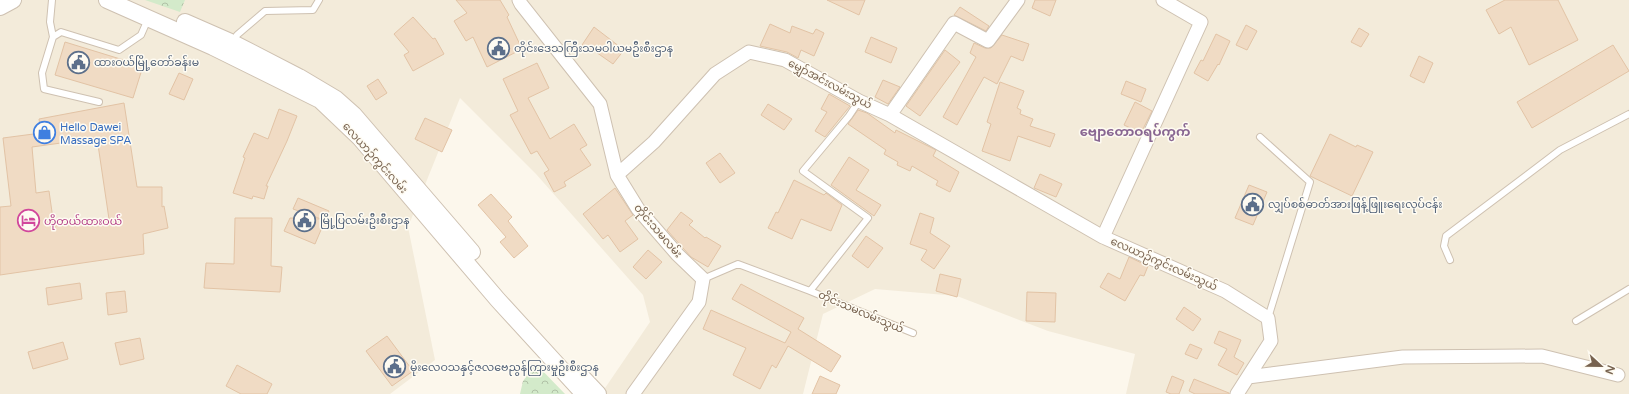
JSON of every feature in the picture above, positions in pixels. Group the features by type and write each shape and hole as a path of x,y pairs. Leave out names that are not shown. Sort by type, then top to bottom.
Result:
{"street":[{"path":"0,7 13,0"},
{"name":"လေယာဉ်ကွင်းလမ်း","path":"107,0 213,47 320,100 360,138 498,300 584,394"},
{"name":"လေယာဉ်ကွင်းလမ်း","path":"132,0 233,43 299,77 336,99 354,115 527,317 598,394"},
{"name":"တိုင်းသမလမ်း","path":"519,0 600,104 617,175 638,209 677,254 703,279"},
{"path":"890,115 954,23 988,41 1018,0"},
{"name":"လေယာဉ်ကွင်းလမ်းသွယ်","path":"1163,0 1202,22 1103,238 1225,291 1268,318"},
{"name":"မျှော်အင်းလမ်းသွယ်","path":"617,175 654,142 715,74 749,52 785,60 859,101 890,115 1103,238"},
{"path":"633,394 699,302 703,279"},
{"path":"1237,394 1272,341 1268,318"},
{"path":"1248,377 1403,357 1542,356 1618,375"}],"lane":[{"path":"52,0 50,22 53,37 42,73 44,89 99,102"},
{"path":"233,43 237,35 265,11 313,10 319,0"},
{"path":"53,37 61,32 119,50 141,34 149,18"},
{"name":"တိုင်းသမလမ်းသွယ်","path":"810,291 868,218 803,171 849,116 859,101"},
{"path":"1450,260 1444,246 1446,236 1560,150 1629,114"},
{"path":"1260,137 1310,182 1268,318"},
{"name":"တိုင်းသမလမ်းသွယ်","path":"703,279 738,264 810,291 913,333"},
{"path":"1576,321 1629,289"}],"shaded area":[{"path":"0,0 1629,0 1629,394 1126,394 1135,354 1048,331 957,296 875,289 823,314 803,394 601,394 650,322 643,295 536,174 460,98 408,227 435,360 390,394 0,394"}],"green space":[{"path":"145,0 185,0 180,12"},
{"path":"536,364 565,394 520,394 523,381"}],"building":[{"path":"456,0 500,0 509,15 507,17 522,49 487,67 473,37 466,41 454,21 467,13"},
{"path":"827,0 865,0 859,15"},
{"path":"1035,0 1056,0 1050,16 1032,8"},
{"path":"1505,0 1558,0 1578,40 1529,65 1511,27 1499,34 1486,10"},
{"path":"960,7 989,26 986,31 954,15"},
{"path":"413,17 433,39 435,38 444,54 413,71 404,55 409,52 394,34"},
{"path":"770,24 790,33 792,26 813,34 816,29 824,33 814,56 801,50 798,58 787,52 760,46"},
{"path":"1246,25 1257,31 1247,50 1236,45"},
{"path":"594,27 624,50 613,64 593,50 592,51 582,45"},
{"path":"1359,28 1369,34 1361,47 1351,42"},
{"path":"1216,34 1230,41 1219,65 1218,64 1208,81 1194,73 1201,60 1203,61"},
{"path":"1002,35 1029,44 1023,61 1011,56 997,84 984,77 957,125 943,117 976,57 970,53 974,43 985,48 991,48"},
{"path":"871,37 897,48 891,63 865,52"},
{"path":"65,42 143,66 133,98 55,75"},
{"path":"1613,45 1629,71 1532,128 1517,102"},
{"path":"945,50 960,62 920,116 906,106"},
{"path":"1419,56 1433,63 1424,83 1410,76"},
{"path":"537,63 549,88 528,98 550,139 574,124 587,145 580,149 591,165 564,182 566,186 554,192 544,173 549,170 537,151 531,154 510,115 518,111 503,79"},
{"path":"179,73 193,79 184,100 169,94"},
{"path":"378,79 387,93 376,100 367,86"},
{"path":"883,80 900,87 888,104 875,97"},
{"path":"1126,81 1146,89 1141,102 1121,94"},
{"path":"1000,82 1024,91 1017,108 1021,110 1020,114 1033,119 1030,126 1055,134 1050,147 1018,136 1010,161 982,151 991,124 987,122"},
{"path":"829,94 850,106 825,137 815,131 827,112 821,109"},
{"path":"1135,102 1152,111 1141,133 1124,125"},
{"path":"124,103 137,187 162,187 162,207 164,206 168,228 143,234 144,254 0,275 0,207 11,206 3,138 41,133 39,119","holes":["97,138 109,219 54,226 49,191 36,193 32,147"]},
{"path":"768,104 792,119 784,130 761,115"},
{"path":"279,109 297,116 266,186 268,186 264,199 253,196 252,199 233,193 245,158 243,157 254,133 268,139"},
{"path":"858,110 867,113 895,133 896,130 936,150 933,156 959,172 950,192 936,185 938,181 912,166 910,171 897,165 898,162 884,154 886,150 848,124"},
{"path":"425,118 452,130 442,152 415,139"},
{"path":"1330,134 1356,147 1357,145 1373,152 1352,196 1310,176"},
{"path":"720,153 735,173 720,183 706,163"},
{"path":"849,157 869,170 856,190 881,205 874,216 831,185"},
{"path":"1040,174 1062,184 1056,197 1034,188"},
{"path":"794,180 824,195 826,193 842,205 831,231 801,219 792,239 768,228 776,212 778,213"},
{"path":"1249,185 1267,192 1253,225 1235,218"},
{"path":"615,188 633,215 625,221 638,239 620,252 608,235 603,239 583,214"},
{"path":"491,194 512,217 508,221 528,246 514,258 500,242 506,237 478,205"},
{"path":"298,198 329,211 315,244 284,231 290,218 321,219 293,209"},
{"path":"681,212 693,221 689,225 705,238 706,237 721,246 708,267 691,257 667,230"},
{"path":"920,213 934,218 930,233 950,246 934,269 921,260 927,250 910,244"},
{"path":"235,218 272,218 271,266 282,267 280,292 204,288 206,263 234,264"},
{"path":"866,236 883,248 868,268 852,256"},
{"path":"648,250 662,262 646,279 633,267"},
{"path":"1129,257 1148,266 1144,276 1140,275 1125,301 1100,287 1108,273 1120,279"},
{"path":"940,274 961,279 957,297 936,291"},
{"path":"80,283 82,299 48,305 46,288"},
{"path":"741,284 804,318 798,329 841,356 831,372 788,346 776,368 772,365 760,389 733,375 746,348 703,329 711,310 785,343 791,332 732,299"},
{"path":"125,291 127,312 108,315 106,293"},
{"path":"1027,292 1056,293 1055,322 1026,321"},
{"path":"1184,307 1201,319 1193,331 1176,319"},
{"path":"1219,331 1241,340 1234,357 1244,363 1237,375 1218,365 1227,349 1214,343"},
{"path":"387,336 413,371 392,386 366,351"},
{"path":"140,338 144,359 120,365 115,343"},
{"path":"63,342 68,359 33,369 28,352"},
{"path":"1190,344 1202,349 1197,359 1185,354"},
{"path":"237,365 272,384 267,394 241,394 226,386"},
{"path":"820,376 840,385 836,394 812,394"},
{"path":"1172,376 1184,381 1179,394 1171,394 1166,392"},
{"path":"1194,379 1229,394 1195,394 1189,391"}],"place":[{"name":"တိုင်းဒေသကြီးသမဝါယမဦးစီးဌာန","path":"498,48"},
{"name":"ထားဝယ်မြို့တော်ခန်းမ","path":"78,62"},
{"name":"Hello Dawei Massage SPA","path":"45,133"},
{"name":"လျှပ်စစ်ဓာတ်အားဖြန့်ဖြူးရေးလုပ်ငန်း","path":"1252,204"},
{"name":"မြို့ပြလမ်းဦးစီးဌာန","path":"304,220"},
{"name":"ဟိုတယ်ထားဝယ်","path":"28,221"},
{"name":"မိုးလေဝသနှင့်ဇလဗေညွန်ကြားမှုဦးစီးဌာန","path":"395,367"}],"district":[{"name":"ဗျောတောဝရပ်ကွက်","path":"1135,132"}]}
